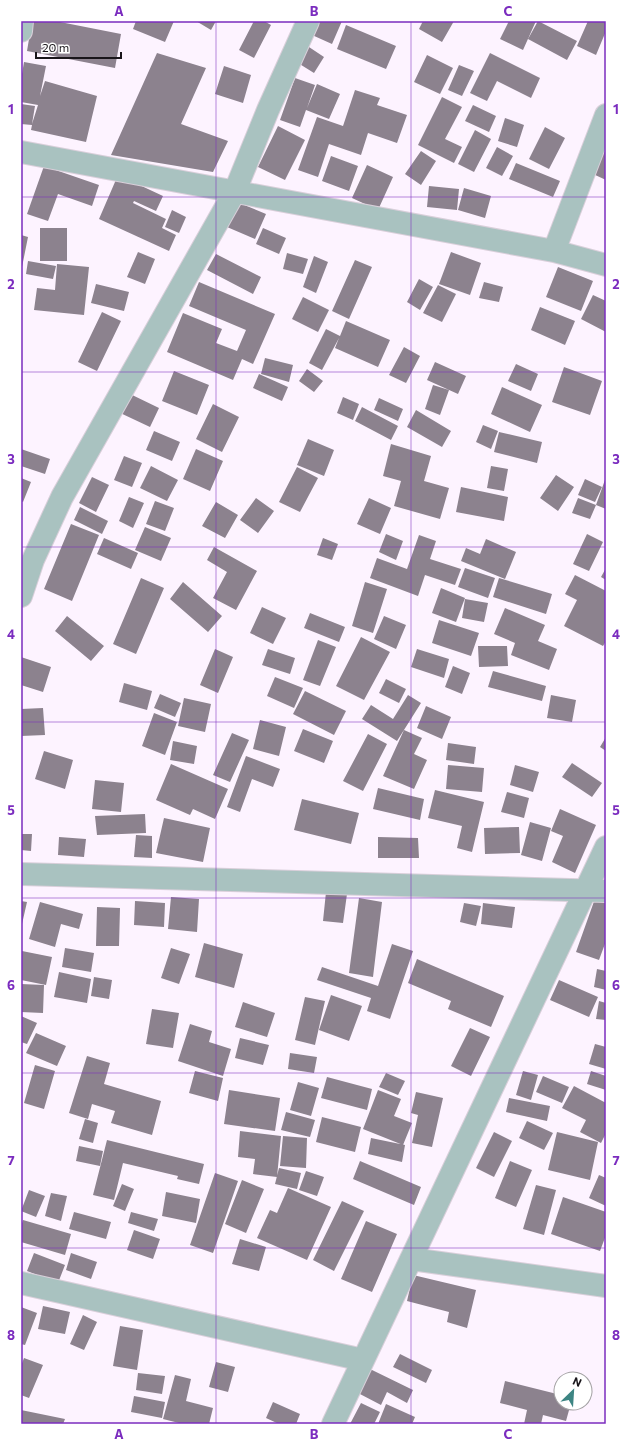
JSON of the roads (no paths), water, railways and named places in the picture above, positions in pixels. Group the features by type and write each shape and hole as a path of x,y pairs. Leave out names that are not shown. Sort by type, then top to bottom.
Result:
{"street":[{"path":"21,31 22,21"},
{"path":"21,596 27,558 235,191 308,21"},
{"path":"554,251 606,114"},
{"path":"21,152 554,251 606,265"},
{"path":"333,1424 411,1259 596,890 606,847"},
{"path":"21,874 596,890"},
{"path":"411,1259 606,1286"},
{"path":"21,1283 363,1360"}]}
